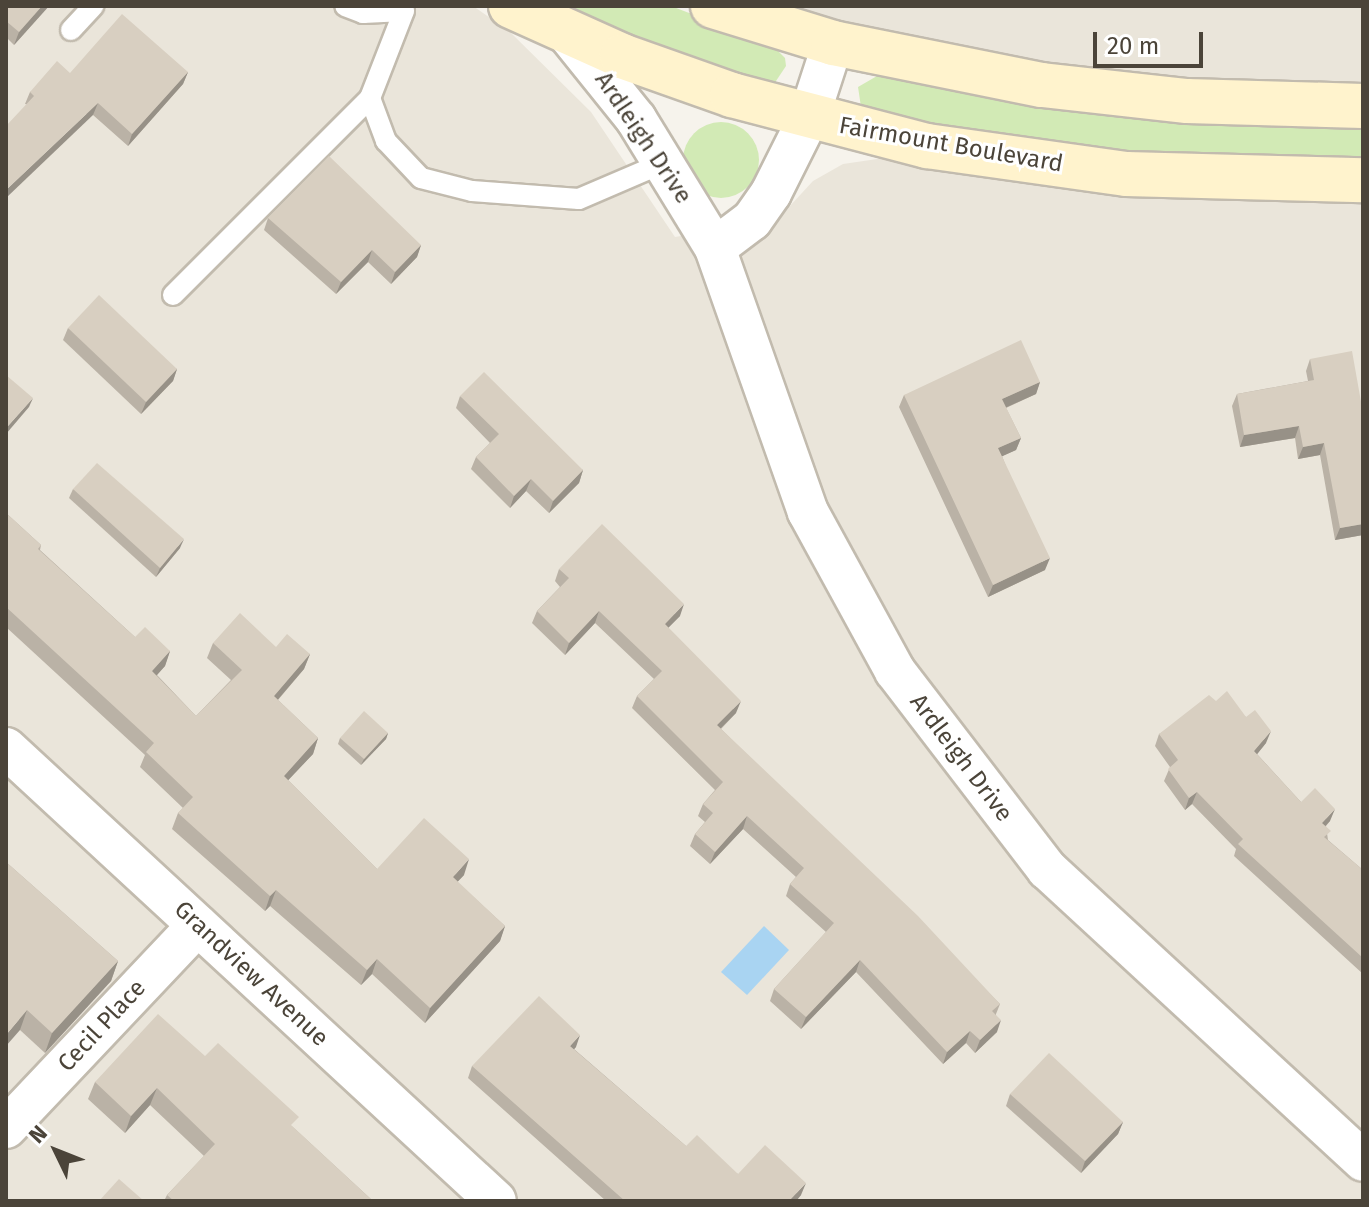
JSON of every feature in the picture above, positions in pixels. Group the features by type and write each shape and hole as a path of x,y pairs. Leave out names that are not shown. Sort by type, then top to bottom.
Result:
{"main road":[{"name":"Fairmount Boulevard","path":"511,6 566,32 732,95 927,146 1072,168 1195,179 1363,180"},
{"path":"713,6 833,43 985,76 1187,101 1363,106"}],"street":[{"name":"Ardleigh Drive","path":"566,32 611,85 715,248 808,512 895,671 1047,869 1363,1161"},
{"path":"715,248 752,220 809,117 833,43"},
{"name":"Grandview Avenue","path":"6,748 496,1201"},
{"name":"Cecil Place","path":"6,1128 198,925"}],"lane":[{"path":"71,30 93,6"},
{"path":"173,295 370,98 406,9 363,13 345,6"},
{"path":"370,98 386,141 421,178 472,191 579,199 663,163"}],"shaded area":[{"path":"6,6 473,6 509,31 591,112 675,237 777,220 813,181 843,164 884,158 959,171 1363,195 1363,1201 6,1201"},
{"path":"778,6 1363,6 1363,84 1182,79 1027,63 878,34"}],"green space":[{"path":"552,6 671,6 772,45 785,58 786,66 774,84 760,85"},
{"path":"877,76 969,93 1118,109 1363,121 1363,163 1195,162 963,134 861,107 858,87"},
{"path":"721,122 736,125 748,133 756,145 759,160 756,175 748,187 736,195 721,198 706,195 694,187 686,175 683,160 686,145 694,133 706,125"}],"water":[{"path":"764,926 789,950 747,995 721,972"}],"building":[{"path":"6,6 42,6 19,32 6,21"},
{"path":"122,14 188,72 132,134 98,103 6,190 6,126 34,96 30,92 57,61 70,73"},
{"path":"329,156 421,245 395,272 372,250 341,282 268,218"},
{"path":"99,295 177,369 146,402 68,328"},
{"path":"1021,340 1040,382 1002,399 1021,438 998,448 1050,558 993,585 904,395"},
{"path":"1352,351 1363,413 1363,524 1340,528 1324,443 1303,447 1299,426 1244,435 1237,394 1314,380 1310,359"},
{"path":"484,372 583,470 553,501 531,479 514,496 476,457 499,434 460,396"},
{"path":"6,375 33,398 8,426 6,425"},
{"path":"97,463 184,539 160,568 73,489"},
{"path":"6,513 41,545 38,549 135,637 145,627 170,651 152,671 196,716 242,670 213,643 240,613 276,647 287,634 310,654 274,696 318,738 284,776 377,869 424,818 469,859 453,877 505,926 430,1008 377,959 367,970 276,890 270,896 178,813 193,797 146,752 154,743 6,607"},
{"path":"602,524 684,604 665,624 741,701 717,725 918,916 1000,1004 992,1011 1001,1020 980,1040 970,1031 947,1052 860,960 806,1017 774,989 834,923 790,884 804,868 747,816 715,852 695,834 713,813 703,804 723,782 637,696 662,671 599,611 569,643 537,611 569,578 559,569"},
{"path":"1227,691 1246,717 1255,710 1271,731 1254,751 1301,802 1315,788 1335,809 1322,823 1331,831 1324,837 1363,870 1363,958 1238,844 1243,839 1197,792 1189,798 1168,769 1178,760 1159,734 1209,695 1216,701"},
{"path":"364,711 388,733 364,759 340,738"},
{"path":"6,862 118,961 52,1033 27,1010 6,1035"},
{"path":"539,996 580,1035 570,1046 686,1146 697,1135 738,1174 765,1145 806,1183 789,1201 625,1201 472,1066"},
{"path":"158,1014 205,1056 218,1043 299,1117 291,1125 373,1201 174,1201 167,1195 215,1144 157,1088 131,1116 95,1082"},
{"path":"1049,1053 1123,1122 1085,1161 1010,1094"},
{"path":"119,1179 144,1201 99,1201"}]}
